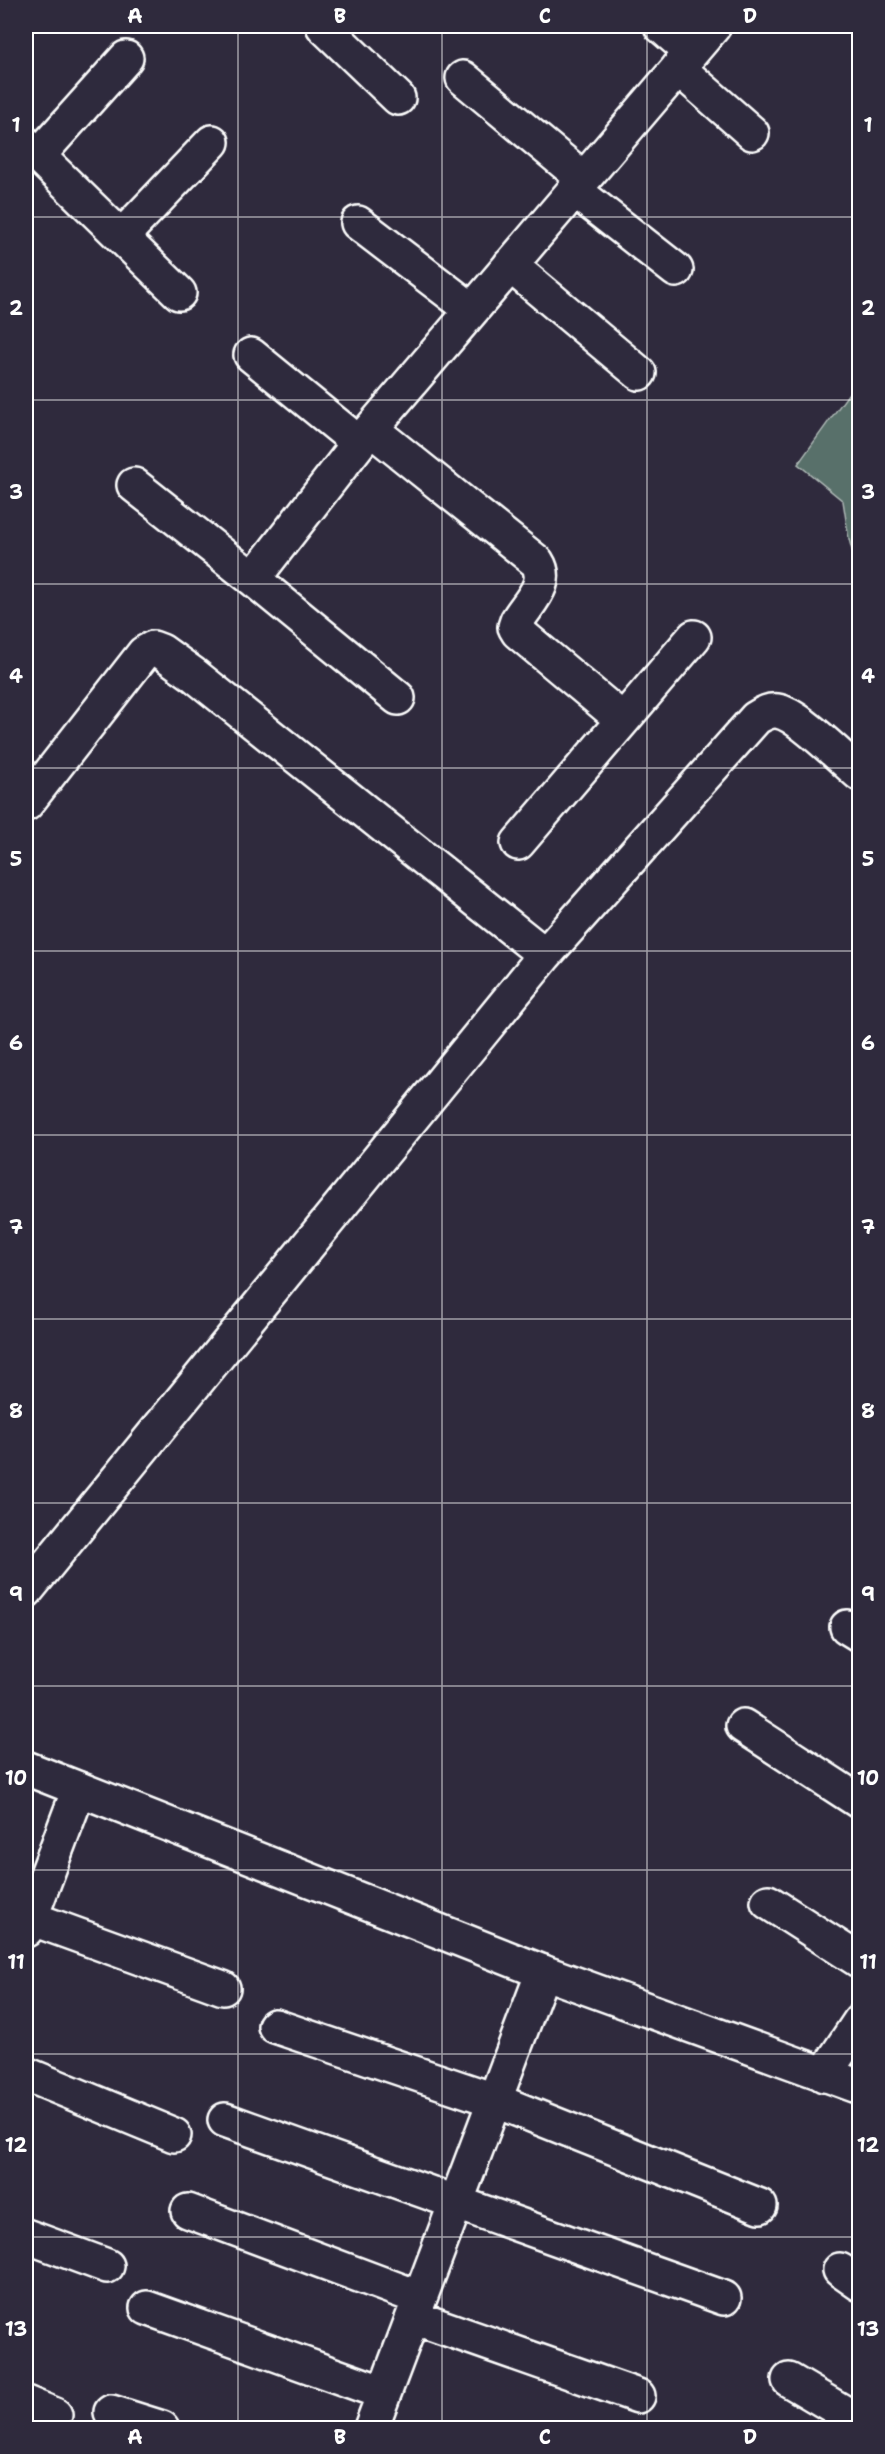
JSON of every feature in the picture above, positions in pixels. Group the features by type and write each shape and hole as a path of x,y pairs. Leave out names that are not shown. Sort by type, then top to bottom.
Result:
{"street":[{"path":"323,26 398,98"},
{"path":"661,26 685,60 752,133"},
{"path":"254,579 365,436 714,26"},
{"path":"126,58 32,150 179,293"},
{"path":"463,78 676,270"},
{"path":"122,237 213,142"},
{"path":"358,222 472,310"},
{"path":"510,265 639,373"},
{"path":"251,355 537,562 542,570 543,578 515,627 518,632 623,720"},
{"path":"134,485 254,579 398,698"},
{"path":"518,843 694,637"},
{"path":"26,804 144,653 153,648 161,651 193,674 545,955"},
{"path":"26,1591 545,955 756,718 768,711 780,711 796,719 860,774"},
{"path":"743,1726 860,1802"},
{"path":"26,1768 543,1972 860,2088"},
{"path":"79,1789 28,1924 223,1988"},
{"path":"768,1902 860,1961"},
{"path":"371,2428 543,1972"},
{"path":"824,2074 860,2021"},
{"path":"275,2026 494,2100 760,2206"},
{"path":"26,2074 174,2134"},
{"path":"225,2120 724,2298"},
{"path":"188,2211 416,2308 638,2396"},
{"path":"26,2236 107,2266"},
{"path":"147,2308 384,2393"},
{"path":"789,2380 860,2422"},
{"path":"26,2403 55,2415"},
{"path":"111,2412 162,2428"}],"green space":[{"path":"859,379 859,576 849,539 843,501 798,464"}]}
